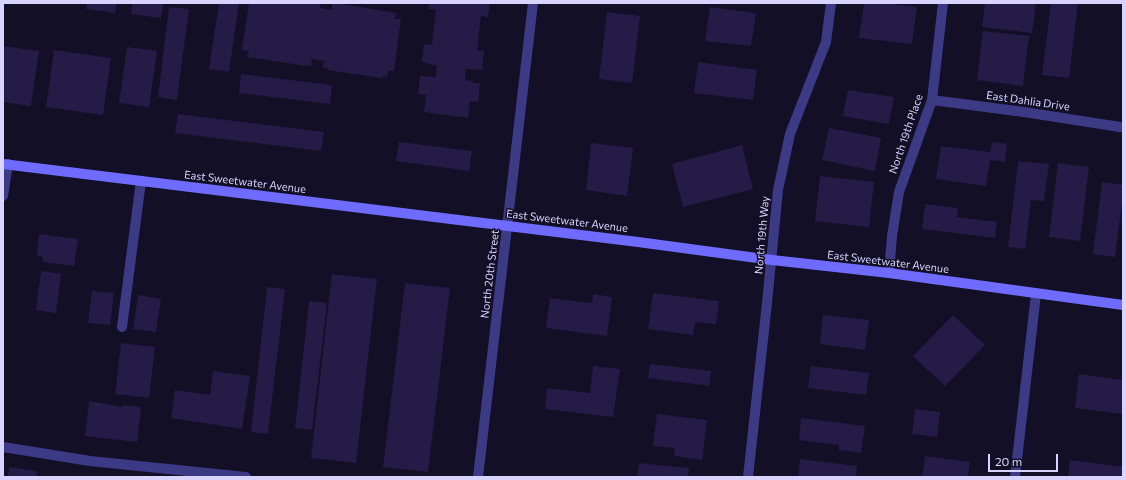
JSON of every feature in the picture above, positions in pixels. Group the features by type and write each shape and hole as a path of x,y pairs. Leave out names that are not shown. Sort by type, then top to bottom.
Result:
{"street":[{"name":"North 20th Street","path":"478,477 533,3"},
{"name":"North 19th Way","path":"748,477 772,260 778,190 790,134 826,42 831,3"},
{"name":"North 19th Place","path":"889,273 892,236 899,192 932,100 943,3"},
{"name":"East Dahlia Drive","path":"932,100 1024,112 1120,127"},
{"name":"East Sweetwater Avenue","path":"3,196 5,164 772,260 889,273 1123,305"},
{"path":"122,328 141,181"},
{"path":"1015,477 1036,294"},
{"path":"3,447 90,461 242,477"}],"building":[{"path":"87,3 117,3 115,13 86,9"},
{"path":"132,3 164,3 161,18 131,14"},
{"path":"219,3 239,3 229,72 209,69"},
{"path":"249,3 321,3 320,8 332,10 332,4 337,3 396,13 395,19 401,19 394,71 388,71 387,77 382,76 382,78 327,70 328,68 323,68 324,61 312,59 311,66 306,66 247,57 249,51 242,50"},
{"path":"429,3 490,3 488,17 481,16 477,51 484,51 482,70 466,69 465,80 473,81 472,83 480,83 478,102 470,101 468,118 424,112 426,95 418,94 420,76 436,77 437,66 422,62 424,44 432,45 436,10 428,9"},
{"path":"864,3 885,3 917,7 912,44 859,38"},
{"path":"985,3 1036,3 1032,33 982,27"},
{"path":"1051,3 1078,3 1069,78 1042,75"},
{"path":"169,7 189,9 177,100 158,97"},
{"path":"710,7 756,13 751,46 705,41"},
{"path":"607,12 640,16 632,83 599,79"},
{"path":"983,31 1029,36 1023,86 977,80"},
{"path":"3,46 39,51 31,106 3,102"},
{"path":"127,47 157,51 149,107 119,103"},
{"path":"54,50 111,58 103,115 46,107"},
{"path":"698,62 757,70 753,100 694,93"},
{"path":"241,74 332,85 330,104 239,93"},
{"path":"848,90 894,97 889,124 843,116"},
{"path":"178,114 324,132 321,151 175,133"},
{"path":"829,128 881,138 875,171 822,160"},
{"path":"399,142 472,151 469,171 396,161"},
{"path":"992,142 1007,144 1005,162 990,160 986,186 936,179 941,146 990,152"},
{"path":"591,143 633,148 627,196 586,190"},
{"path":"742,145 753,189 683,207 672,164"},
{"path":"1018,161 1049,164 1044,201 1031,200 1025,249 1008,247"},
{"path":"1058,163 1089,167 1080,241 1049,237"},
{"path":"820,176 874,182 869,227 815,221"},
{"path":"1102,182 1123,185 1115,257 1093,254"},
{"path":"925,204 958,208 957,217 997,222 995,238 922,229"},
{"path":"39,234 78,239 74,266 43,262 43,257 37,256"},
{"path":"41,271 61,274 56,313 36,310"},
{"path":"332,274 377,279 356,463 311,458"},
{"path":"405,283 450,288 428,472 383,467"},
{"path":"267,287 285,289 268,434 251,432"},
{"path":"92,291 114,293 110,325 88,323"},
{"path":"653,293 719,301 716,324 695,322 693,335 648,329"},
{"path":"593,294 612,297 607,336 546,328 550,298 592,303"},
{"path":"138,295 161,299 156,332 133,329"},
{"path":"309,301 327,303 312,430 295,428"},
{"path":"823,315 869,320 865,350 820,344"},
{"path":"953,315 985,345 945,386 913,356"},
{"path":"121,343 155,347 149,398 115,394"},
{"path":"650,364 711,371 709,386 648,378"},
{"path":"593,366 620,369 613,417 545,409 547,388 590,393"},
{"path":"811,366 869,373 866,395 808,388"},
{"path":"213,371 250,376 242,429 171,418 175,390 210,395"},
{"path":"1079,374 1123,380 1122,414 1075,408"},
{"path":"89,401 123,407 123,405 141,407 137,442 85,436"},
{"path":"915,409 940,412 937,437 912,434"},
{"path":"657,414 707,420 702,460 674,456 675,448 653,446"},
{"path":"801,418 865,426 861,453 839,450 839,445 799,440"},
{"path":"925,456 970,462 968,477 922,477"},
{"path":"800,459 857,466 856,477 798,477"},
{"path":"1070,460 1123,467 1123,477 1068,477"},
{"path":"639,463 689,468 688,477 637,477"},
{"path":"9,467 37,471 36,477 8,477"}]}
